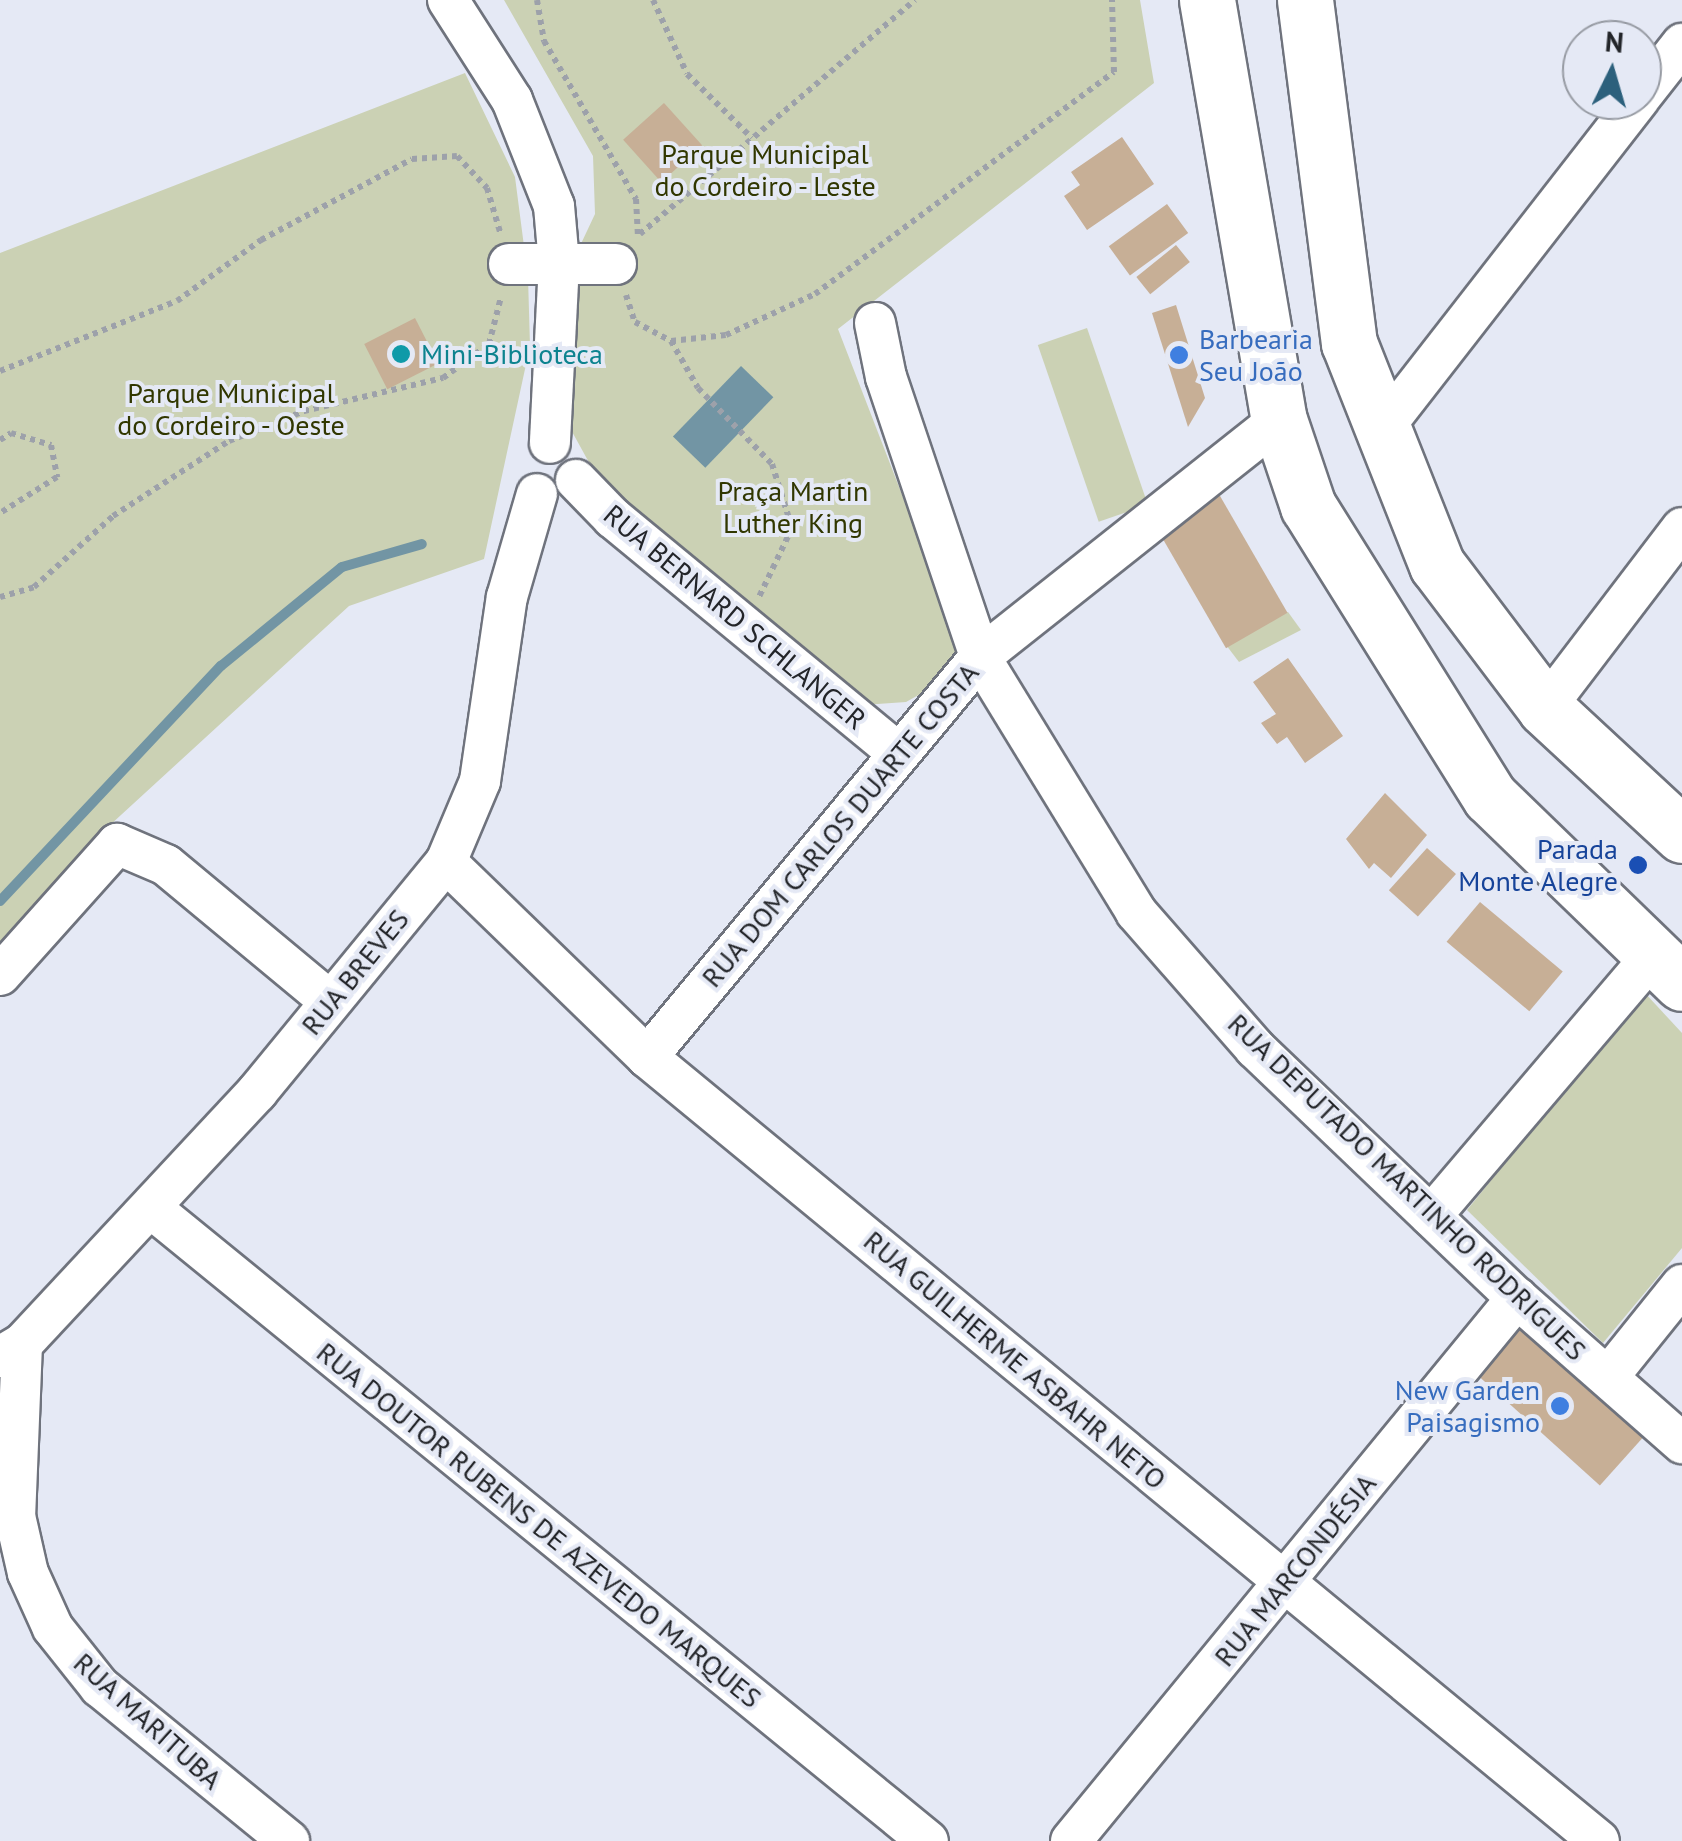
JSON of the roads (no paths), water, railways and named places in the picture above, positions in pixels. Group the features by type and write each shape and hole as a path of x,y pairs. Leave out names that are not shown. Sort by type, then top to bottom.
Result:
{"main road":[{"path":"1207,0 1279,420 1308,506 1490,797 1667,969"},
{"path":"1305,0 1349,343 1380,432 1437,565 1545,708 1682,835"}],"street":[{"path":"448,0 512,100 541,162 554,206 559,264 550,442"},
{"path":"1662,70 1682,44"},
{"path":"1380,432 1623,120"},
{"path":"509,264 559,264 628,249"},
{"name":"RUA DEPUTADO MARTINHO RODRIGUES","path":"875,323 886,377 980,657 1136,912 1255,1048 1517,1298 1682,1443"},
{"name":"RUA DOM CARLOS DUARTE COSTA","path":"648,1057 896,751 980,657 1279,420"},
{"path":"550,442 573,454 576,480 555,497 537,494 526,481 524,464 533,449 550,442"},
{"name":"RUA BERNARD SCHLANGER","path":"576,480 741,625 896,751"},
{"name":"RUA BREVES","path":"11,1350 151,1208 446,862 480,781 507,597 537,494"},
{"path":"1545,708 1682,528"},
{"path":"0,974 88,868 116,844 166,865 330,1001"},
{"name":"RUA GUILHERME ASBAHR NETO","path":"446,862 648,1057 1599,1841"},
{"path":"1431,1216 1667,969"},
{"name":"RUA DOUTOR RUBENS DE AZEVEDO MARQUES","path":"151,1208 928,1841"},
{"path":"1608,1377 1682,1285"},
{"name":"RUA MARCONDÉSIA","path":"1071,1841 1286,1584 1517,1298"},
{"name":"RUA MARITUBA","path":"11,1350 16,1516 44,1612 100,1687 289,1841"}],"water":[{"path":"741,366 773,397 705,468 673,436"}],"waterway":[{"path":"0,901 221,666 342,567 422,544"}],"place":[{"name":"Mini-Biblioteca","path":"401,354"},
{"name":"Barbearia Seu João","path":"1179,355"},
{"name":"Parada Monte Alegre","path":"1638,865"},
{"name":"New Garden Paisagismo","path":"1560,1406"}],"park label":[{"name":"Parque Municipal do Cordeiro - Leste","path":"765,170"},
{"name":"Parque Municipal do Cordeiro - Oeste","path":"231,409"},
{"name":"Praça Martin Luther King","path":"793,507"}]}
